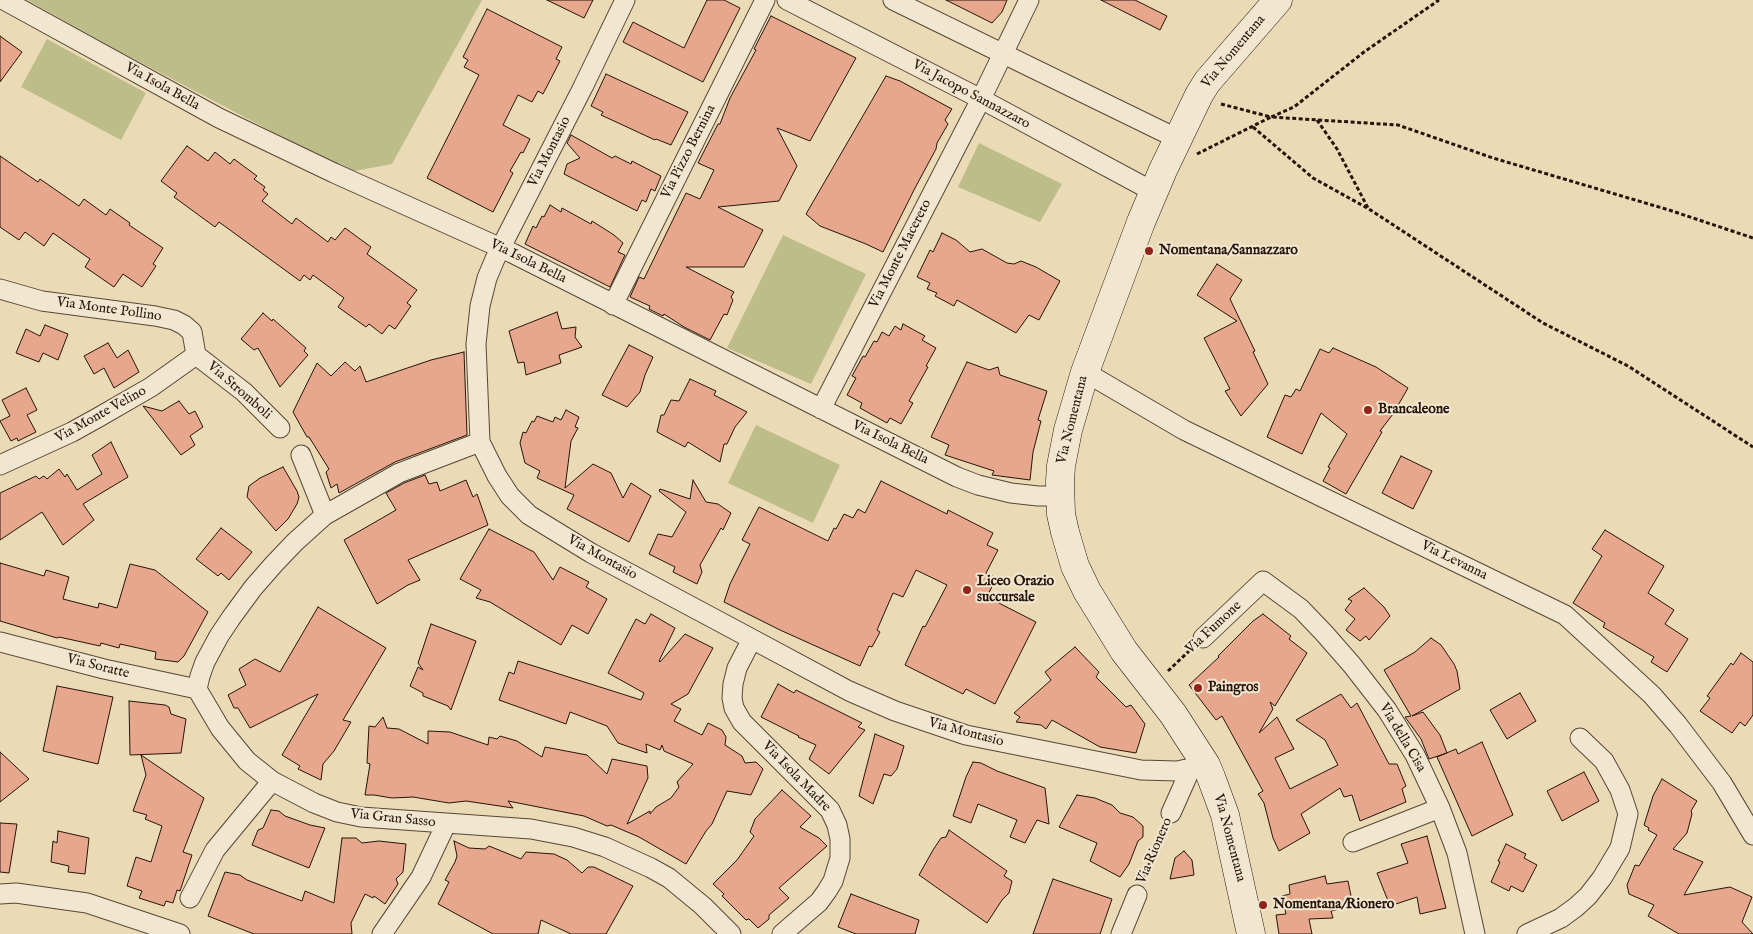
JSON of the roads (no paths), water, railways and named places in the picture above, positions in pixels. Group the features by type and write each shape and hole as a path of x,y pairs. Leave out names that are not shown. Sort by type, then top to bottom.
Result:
{"main road":[{"name":"Via Nomentana","path":"1251,934 1225,814 1198,767 1173,714 1136,668 1113,635 1087,591 1070,550 1061,514 1060,496 1063,456 1084,372 1158,181 1199,95 1215,72 1278,0"}],"street":[{"name":"Via Isola Bella","path":"4,0 219,118 334,173 501,248 957,477 978,485 1022,494 1060,496"},
{"name":"Via Montasio","path":"625,0 491,268 484,288 476,333 480,442 503,487 516,503 529,514 591,553 849,691 895,711 966,735 1142,770 1164,772 1198,767"},
{"name":"Via Pizzo Bernina","path":"612,305 765,0"},
{"name":"Via Jacopo Sannazzaro","path":"787,0 981,99 1158,181"},
{"path":"894,0 1178,139"},
{"name":"Via Monte Macereto","path":"821,409 981,99 1028,0"},
{"name":"Via Monte Pollino","path":"0,289 42,301 174,320 192,332 196,355"},
{"name":"Via Stromboli","path":"196,355 244,392 280,428"},
{"name":"Via Monte Velino","path":"0,466 99,418 151,387 196,355"},
{"name":"Via Levanna","path":"1084,372 1184,430 1565,615 1652,695 1678,725 1722,783 1753,835"},
{"path":"197,689 211,649 253,588 279,559 325,515 399,473 480,442"},
{"path":"301,456 325,515"},
{"name":"Via Fumone","path":"1203,638 1263,581"},
{"name":"Via della Cisa","path":"1263,581 1301,609 1352,665 1387,710 1407,741 1440,808 1457,852 1475,934"},
{"name":"Via Isola Madre","path":"752,640 737,668 732,684 734,708 742,722 830,810 837,825 840,840 840,858 827,891 819,902 782,934"},
{"name":"Via Soratte","path":"0,642 104,669 197,689"},
{"name":"Via Gran Sasso","path":"197,689 213,717 232,744 258,771 272,781 314,803 337,812 361,818 531,829 573,837 605,847 652,868 669,878 703,906 731,934"},
{"path":"1527,934 1561,918 1588,896 1602,878 1620,848 1628,814 1620,790 1604,761 1580,738"},
{"name":"Via Rionero","path":"1171,813 1198,767"},
{"path":"190,898 215,850 272,781"},
{"path":"1354,842 1440,808"},
{"path":"382,934 421,877 446,824"},
{"path":"0,894 16,894 87,903 180,934"},
{"name":"Via Rionero","path":"1121,934 1137,896"}],"place":[{"name":"Nomentana/Sannazzaro","path":"1149,251"},
{"name":"Brancaleone","path":"1368,410"},
{"name":"Liceo Orazio succursale","path":"967,590"},
{"name":"Paingros","path":"1198,688"},
{"name":"Nomentana/Rionero","path":"1263,905"}]}
